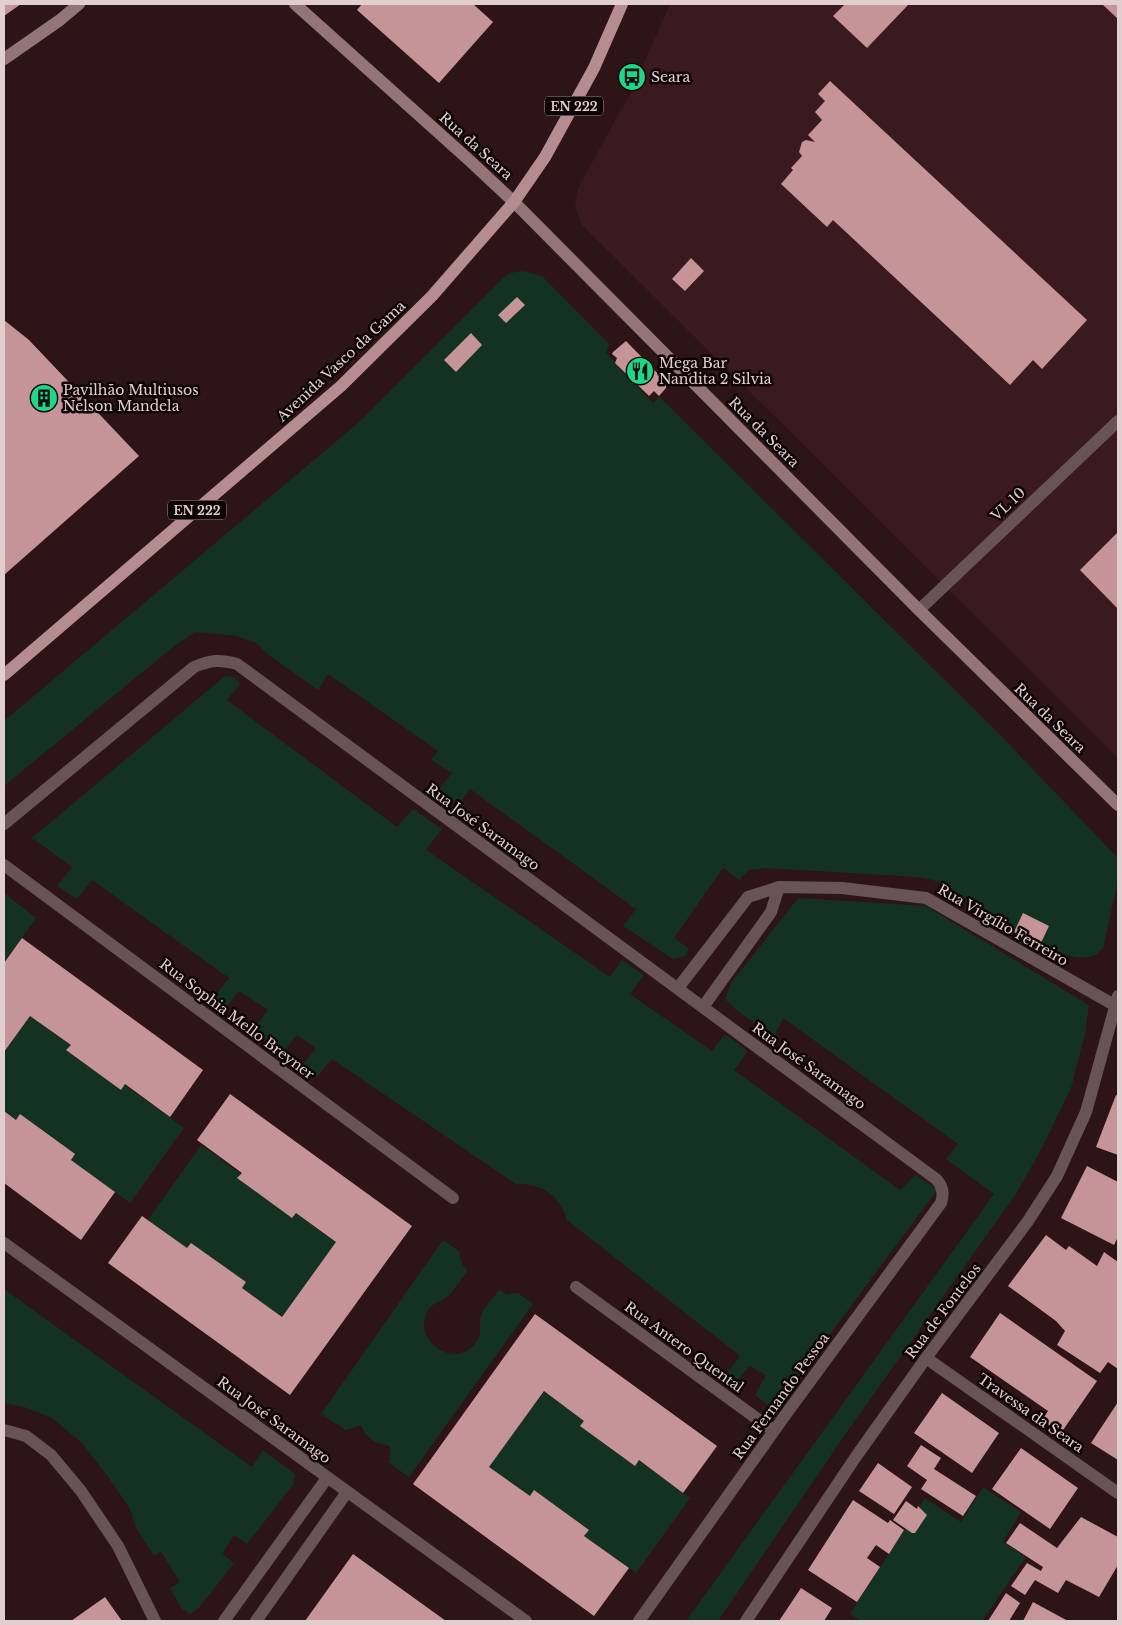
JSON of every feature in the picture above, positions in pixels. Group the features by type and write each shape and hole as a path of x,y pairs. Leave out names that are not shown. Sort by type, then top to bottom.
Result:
{"main road":[{"name":"Avenida Vasco da Gama","path":"4,675 341,386 432,296 514,202 545,157 594,68 622,4"}],"street":[{"path":"4,59 80,4"},
{"name":"Rua da Seara","path":"294,4 514,202 919,610 1118,805"},
{"name":"VL 10","path":"919,610 1118,421"},
{"name":"Rua José Saramago","path":"4,824 194,667 210,661 224,661 237,664 936,1179 942,1188"},
{"name":"Rua Sophia Mello Breyner","path":"4,865 453,1198"},
{"path":"703,1007 771,912 779,887"},
{"name":"Rua Virgílio Ferreiro","path":"678,988 748,897 779,887 842,888 926,898 1117,1001"},
{"name":"Rua de Fontelos","path":"746,1621 855,1458 926,1358 1028,1221 1057,1176 1086,1112 1117,1001"},
{"name":"Rua Fernando Pessoa","path":"639,1621 774,1431 941,1203 943,1197 942,1188"},
{"name":"Rua José Saramago","path":"4,1243 526,1621"},
{"name":"Rua Antero Quental","path":"576,1287 774,1431"},
{"name":"Travessa da Seara","path":"926,1358 1118,1493"},
{"path":"4,1430 26,1436 51,1455 81,1491 118,1546 150,1619"},
{"path":"224,1621 327,1478"},
{"path":"256,1621 347,1492"}],"shaded area":[{"path":"670,4 1118,4 1118,758 581,224 575,206 578,188 632,90"}],"green space":[{"path":"523,271 542,276 609,344 606,353 653,403 659,397 669,406 1001,736 1118,858 1118,880 1103,948 1097,954 1090,957 1073,957 1040,945 1049,926 1014,932 945,885 933,880 917,877 765,868 749,870 739,880 723,868 674,938 689,949 685,956 673,959 623,926 636,909 470,789 458,805 439,789 452,773 431,760 438,751 328,674 318,690 270,656 256,643 236,636 195,632 173,647 4,786 4,721 358,423 504,277 510,273"},
{"path":"225,676 234,677 240,684 227,700 397,827 413,809 442,829 426,850 610,977 622,960 644,975 630,994 712,1051 725,1034 748,1051 734,1070 900,1190 915,1175 938,1189 779,1403 770,1407 755,1395 766,1375 749,1366 738,1380 727,1373 740,1356 567,1220 560,1204 549,1193 534,1186 516,1184 332,1059 316,1078 301,1067 316,1048 297,1035 283,1052 252,1030 268,1010 239,991 225,1009 213,999 229,978 92,880 77,899 57,886 72,867 32,838"},
{"path":"4,893 36,918 4,963"},
{"path":"798,898 926,906 1089,1005 1085,1034 1071,1088 1042,1148 1016,1194 851,1426 718,1621 686,1621 994,1194 946,1159 958,1144 783,1018 774,1037 735,1009 725,999 731,983"},
{"path":"30,1016 184,1128 130,1203 4,1111 4,1052"},
{"path":"201,1145 336,1242 282,1317 148,1220"},
{"path":"443,1240 459,1251 462,1264 468,1270 449,1295 433,1305 427,1312 424,1328 427,1337 440,1350 458,1354 467,1351 475,1344 480,1335 482,1312 499,1290 507,1294 518,1293 533,1304 409,1477 388,1462 390,1459 390,1446 372,1440 361,1425 346,1430 321,1414"},
{"path":"4,1289 252,1467 263,1450 295,1474 293,1485 247,1544 234,1535 222,1554 234,1563 199,1608 190,1614 181,1608 170,1588 180,1582 161,1552 154,1556 137,1529 129,1507 82,1443 52,1418 24,1407 4,1403"},
{"path":"544,1391 690,1498 636,1573 489,1467"},
{"path":"983,1487 1021,1512 1003,1542 1026,1557 982,1621 861,1621 850,1614 925,1498 961,1522"}],"building":[{"path":"4,4 21,4 4,16"},
{"path":"362,4 473,4 493,22 439,83 357,10"},
{"path":"845,4 909,4 867,48 833,16"},
{"path":"1102,4 1118,4 1118,19"},
{"path":"830,81 1087,320 1042,369 1033,360 1010,385 833,220 827,227 781,184 793,170 791,168 802,156 799,152 802,142 806,140 815,142 808,135 822,120 815,112 825,101 818,94"},
{"path":"691,258 704,271 685,291 672,279"},
{"path":"517,297 525,305 506,323 498,315"},
{"name":"Pavilhão Multiusos Nelson Mandela","path":"4,320 29,340 139,456 4,575"},
{"path":"471,333 482,345 456,372 444,360"},
{"name":"Mega Bar Nandita 2 Silvia","path":"626,341 666,382 666,388 659,396 654,391 649,396 615,363 617,358 612,354 613,352"},
{"path":"1118,532 1118,609 1080,570"},
{"path":"1023,913 1049,926 1040,945 1014,932"},
{"path":"22,938 203,1070 170,1117 125,1084 121,1090 66,1050 71,1045 30,1016 4,1052 4,963"},
{"path":"230,1094 412,1226 290,1395 108,1263 142,1216 187,1248 191,1243 246,1282 242,1288 282,1317 336,1242 296,1213 292,1218 237,1178 242,1173 197,1140"},
{"path":"1116,1095 1118,1096 1118,1155 1096,1147"},
{"path":"4,1111 16,1120 20,1114 75,1154 71,1160 115,1192 81,1240 4,1183"},
{"path":"1087,1166 1118,1182 1118,1237 1114,1245 1061,1218"},
{"path":"1046,1235 1066,1250 1069,1246 1097,1266 1104,1252 1118,1262 1118,1369 1108,1362 1100,1373 1057,1345 1065,1331 1056,1321 1008,1286"},
{"path":"1000,1313 1097,1381 1061,1433 1042,1420 1048,1411 970,1357"},
{"path":"535,1314 717,1446 683,1493 639,1460 635,1466 580,1426 584,1421 544,1391 489,1467 530,1496 534,1490 589,1530 584,1536 629,1568 594,1616 413,1484"},
{"path":"942,1393 999,1433 972,1473 914,1433"},
{"path":"1118,1402 1118,1460 1091,1443"},
{"path":"921,1445 941,1458 934,1469 976,1496 963,1516 921,1489 927,1480 907,1466"},
{"path":"1021,1448 1078,1488 1050,1529 992,1489"},
{"path":"878,1463 912,1487 894,1514 859,1491"},
{"path":"853,1500 888,1523 890,1520 904,1530 889,1554 876,1545 867,1558 880,1567 857,1602 808,1570"},
{"path":"906,1501 917,1509 918,1506 927,1515 915,1533 912,1533 893,1520"},
{"path":"1081,1517 1118,1537 1118,1565 1099,1597 1066,1580 1058,1593 1035,1580 1025,1595 1011,1586 1027,1563 1041,1571 1043,1567 1006,1543 1020,1523 1057,1548"},
{"path":"353,1554 446,1621 305,1621"},
{"path":"801,1588 832,1608 824,1621 779,1621"},
{"path":"1006,1593 1020,1603 1009,1621 988,1621"},
{"path":"105,1597 122,1621 71,1621"},
{"path":"1033,1602 1068,1621 1023,1621"}],"place":[{"name":"Seara","path":"632,77"},
{"name":"Mega Bar Nandita 2 Silvia","path":"640,371"},
{"name":"Pavilhão Multiusos Nelson Mandela","path":"44,398"}]}
